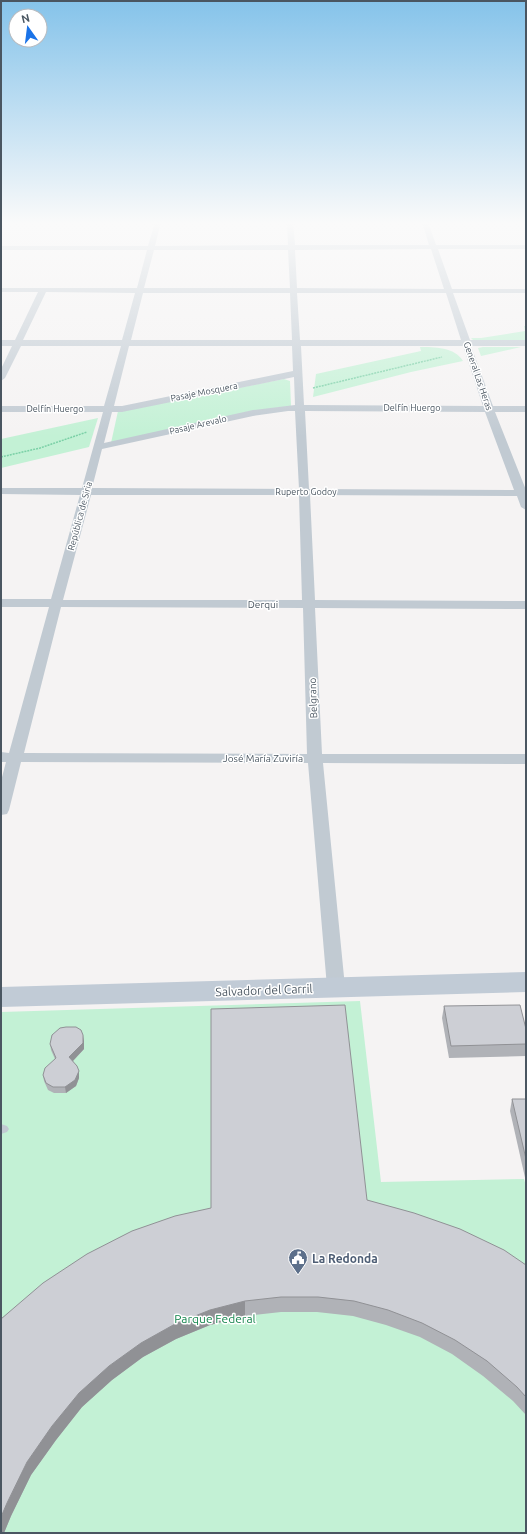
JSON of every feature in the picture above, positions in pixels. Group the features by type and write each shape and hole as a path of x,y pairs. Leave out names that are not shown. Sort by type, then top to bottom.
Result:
{"main road":[{"name":"Salvador del Carril","path":"1,998 526,982"}],"street":[{"path":"1,378 41,294"},
{"name":"República de Siria","path":"1,810 8,757 57,603 139,294"},
{"name":"Belgrano","path":"294,294 315,758 336,987"},
{"name":"General Las Heras","path":"450,294 489,409 523,493 526,507"},
{"path":"1,343 297,343 467,346 526,343"},
{"name":"Pasaje Mosquera","path":"109,409 122,409 298,373"},
{"name":"Delfín Huergo","path":"299,408 526,409"},
{"name":"Pasaje Arevalo","path":"98,447 253,413 299,408"},
{"name":"Delfín Huergo","path":"1,409 109,409"},
{"path":"1,492 86,492"},
{"name":"Ruperto Godoy","path":"86,492 523,493"},
{"name":"Derqui","path":"1,603 526,605"},
{"name":"José María Zuviría","path":"8,757 526,759"}],"path":[{"path":"298,391 444,357 467,346"}],"green space":[{"path":"524,326 526,326 526,341 473,340 471,338 481,338 525,331"},
{"path":"420,347 450,350 459,356 463,361 411,372 313,397 316,374 421,351"},
{"path":"521,347 481,356 478,348"},
{"path":"284,379 290,381 291,406 251,411 111,443 118,411"},
{"path":"98,418 89,447 1,468 1,439"},
{"name":"Parque Federal","path":"360,1001 381,1182 524,1179 526,1186 526,1533 1,1533 1,1012"}],"building":[{"name":"La Redonda","path":"345,1005 367,1200 414,1213 460,1229 504,1250 526,1265 526,1397 517,1387 487,1361 455,1340 422,1323 388,1310 354,1301 318,1297 281,1297 245,1301 210,1310 175,1324 141,1343 109,1366 79,1393 52,1426 27,1462 1,1517 1,1319 43,1283 87,1254 132,1231 175,1216 211,1208 211,1009"},
{"path":"520,1005 526,1029 526,1044 451,1046 444,1006"},
{"path":"76,1027 81,1030 83,1035 83,1043 69,1057 77,1066 79,1071 75,1080 65,1087 53,1087 46,1083 43,1075 45,1068 56,1058 50,1044 52,1035 60,1028"},
{"path":"512,1099 526,1099 526,1159"}],"place":[{"name":"La Redonda","path":"298,1275"}]}
